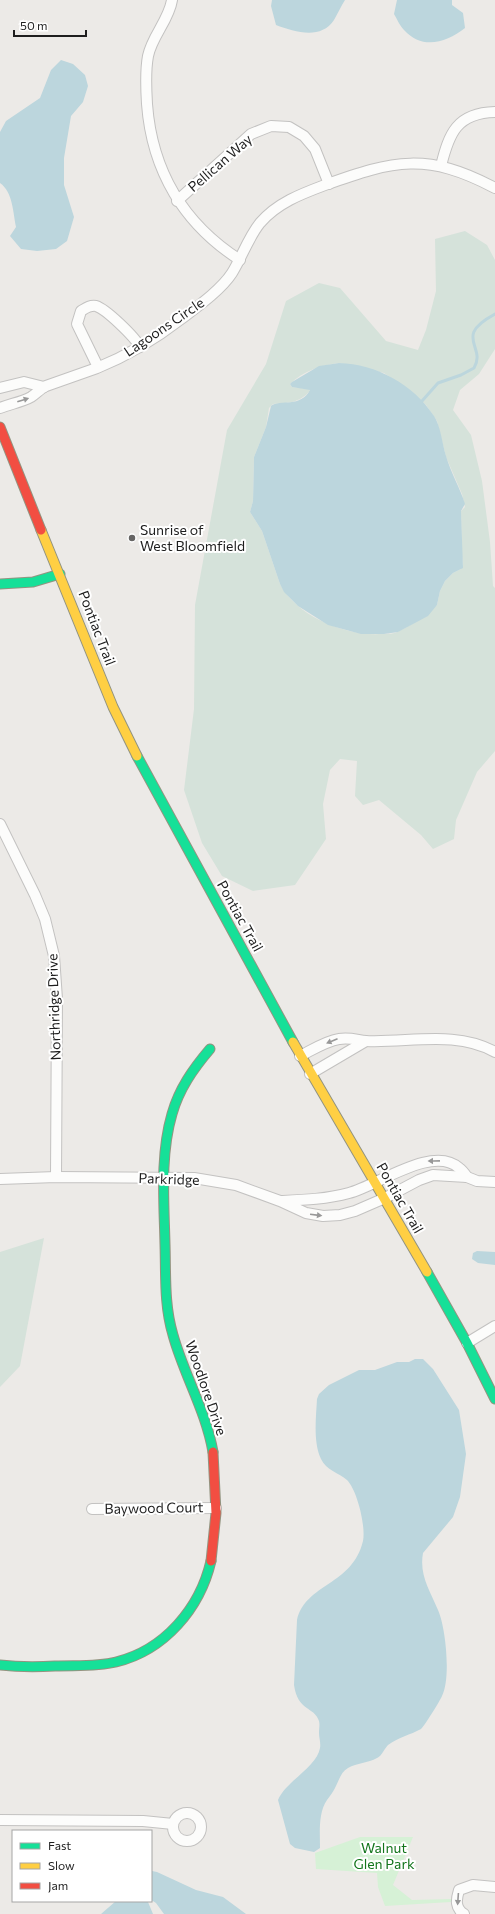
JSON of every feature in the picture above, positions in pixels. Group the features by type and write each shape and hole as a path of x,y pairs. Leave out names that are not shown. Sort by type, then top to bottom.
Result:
{"main road":[{"name":"Pontiac Trail","path":"0,427 117,714 164,807 310,1074 375,1182 467,1344 495,1399"},
{"path":"0,584 33,582 60,574"},
{"name":"Woodlore Drive","path":"0,1665 14,1667 87,1666 113,1663 136,1655 156,1644 173,1631 188,1614 199,1598 207,1581 216,1536 215,1477 210,1434 174,1340 169,1319 166,1299 164,1178 165,1147 172,1111 185,1081 197,1062 210,1049"}],"street":[{"path":"172,0 148,54 145,79 152,139 162,170 177,201 207,236 240,260"},
{"path":"441,166 446,145 456,127 472,116 483,112 495,112"},
{"name":"Pellican Way","path":"177,201 251,134 271,126 289,127 304,136 315,149 329,184"},
{"name":"Lagoons Circle","path":"0,408 31,397 44,387 98,367 140,346 180,320 207,299 231,275 240,260 248,241 261,223 276,208 298,195 366,170 392,164 441,166 459,171 495,188"},
{"path":"98,367 77,324 81,311 89,306 95,306 107,314 137,340 140,346"},
{"path":"0,388 24,382 44,387"},
{"name":"Northridge Drive","path":"0,824 40,907 54,956 57,999 56,1177"},
{"path":"300,1056 338,1039 350,1038 366,1041 457,1040 474,1043 495,1052"},
{"path":"310,1074 366,1041"},
{"name":"Parkridge","path":"280,1201 310,1199 350,1193 416,1164 429,1161 443,1161 458,1166 467,1177"},
{"name":"Parkridge","path":"0,1179 56,1177 194,1178 236,1185 280,1201 306,1213 323,1216 355,1211 419,1180 433,1175 467,1177 477,1181 495,1182"},
{"path":"467,1344 495,1326"},
{"name":"Baywood Court","path":"92,1509 216,1508"},
{"path":"0,1820 143,1821 173,1824"},
{"path":"464,1914 458,1907 456,1900 459,1890 473,1885 495,1887"}],"shaded area":[{"path":"465,231 487,245 495,260 495,349 479,374 460,390 453,410 471,435 482,481 490,542 493,586 495,588 495,751 477,772 456,820 454,839 433,849 421,835 379,800 363,805 355,796 357,761 340,759 330,770 323,804 326,839 295,885 253,891 222,876 202,843 184,790 194,709 195,605 227,430 266,364 286,301 319,283 340,288 386,341 418,350 426,330 436,291 435,239","holes":["339,363 384,373 413,393 426,405 437,421 446,457 462,494 465,507 461,511 463,565 461,569 453,573 445,581 440,591 437,605 419,619 395,633 367,634 338,628 324,622 310,615 288,596 280,584 262,531 250,512 253,501 254,457 266,427 269,408 273,404 288,403 302,398 310,391 309,389 292,387 290,384 306,372 326,365"]},
{"path":"44,1238 20,1366 0,1387 0,1252"}],"green space":[{"name":"Walnut Glen Park","path":"360,1837 413,1837 393,1885 412,1900 451,1899 451,1902 385,1906 378,1887 377,1873 316,1869 315,1853"}],"water":[{"path":"272,0 345,0 329,26 322,30 307,33 276,25 271,6"},
{"path":"397,0 452,0 452,5 463,13 465,28 442,40 426,42 418,40 404,30 394,14"},
{"path":"61,60 73,64 85,75 88,86 83,102 71,116 64,158 64,185 74,217 67,241 56,249 37,251 21,249 10,236 16,227 13,209 8,192 0,183 0,132 6,121 40,98 51,70"},
{"path":"339,363 353,364 380,372 404,385 416,394 434,416 438,425 448,462 465,504 461,511 463,568 453,573 445,581 440,591 437,605 428,616 398,632 384,634 361,634 328,625 298,606 284,592 262,531 250,512 253,501 254,457 266,427 271,406 296,401 306,396 310,390 292,387 290,384 319,366"},
{"path":"477,1251 495,1252 495,1265 478,1263 472,1259 473,1253"},
{"path":"415,1359 423,1359 433,1369 459,1410 466,1454 460,1497 453,1517 423,1553 422,1561 426,1583 441,1618 443,1629 447,1666 445,1688 438,1703 421,1729 392,1742 377,1758 351,1766 340,1776 322,1811 320,1823 320,1848 314,1852 295,1848 290,1844 278,1800 282,1793 308,1768 318,1755 320,1748 319,1721 317,1716 299,1700 294,1685 297,1620 302,1608 310,1598 340,1576 349,1567 357,1556 364,1534 360,1509 351,1485 347,1480 329,1469 323,1463 318,1452 316,1430 317,1399 319,1394 329,1385 359,1370 375,1370 397,1362 409,1362"},
{"path":"152,1871 196,1890 223,1897 246,1914 164,1914 153,1901"},
{"path":"115,1902 148,1902 153,1914 101,1914"}],"waterway":[{"path":"422,401 438,383 461,375 474,368 477,360 477,354 473,341 475,329 482,322 495,314"}],"traffic: fast":[{"path":"0,584 33,582 60,574"},
{"path":"137,756 293,1042"},
{"path":"210,1049 187,1080 178,1096 172,1114 168,1130 164,1162 164,1195 166,1290 170,1324 178,1350 205,1422 213,1452"},
{"path":"427,1272 467,1343 495,1399"},
{"path":"0,1665 34,1667 108,1664 134,1656 150,1648 178,1625 198,1595 206,1578 211,1561"}],"traffic: slow":[{"path":"41,530 113,707 137,756"},
{"path":"293,1042 427,1272"}],"traffic: jam":[{"path":"0,427 41,530"},
{"path":"211,1561 216,1513 213,1452"}],"place":[{"name":"Sunrise of West Bloomfield","path":"132,538"}]}
